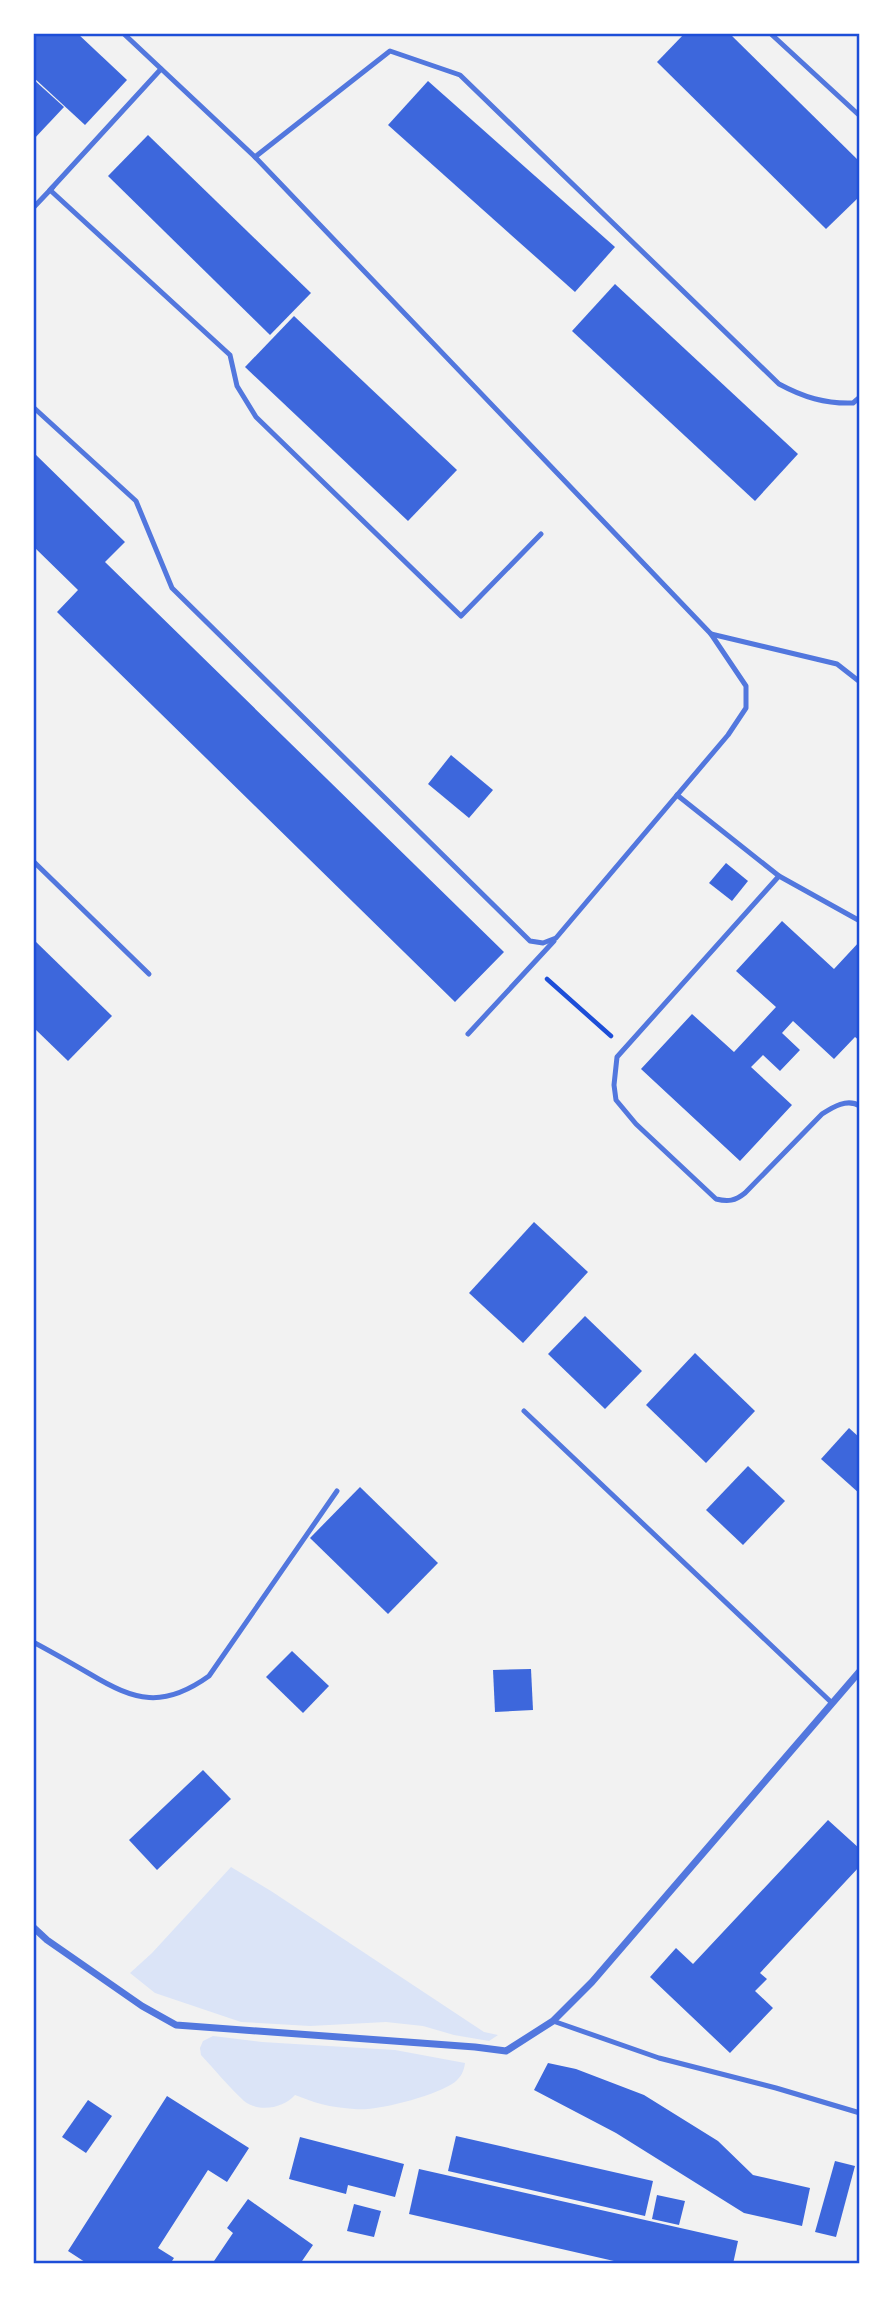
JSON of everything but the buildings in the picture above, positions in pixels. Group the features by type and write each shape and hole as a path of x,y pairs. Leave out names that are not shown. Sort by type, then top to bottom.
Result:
{"street":[{"path":"33,1927 47,1940 131,1998 176,2025 506,2051 553,2021 592,1982 860,1671"}],"lane":[{"path":"123,33 255,157 711,634 746,686 746,708 728,735 556,938 468,1034"},
{"path":"770,33 860,116"},
{"path":"255,157 390,51 460,75 779,384 799,395 822,402 853,403 860,397"},
{"path":"33,208 161,69"},
{"path":"50,190 230,355 237,386 256,417 461,615 541,534"},
{"path":"33,407 136,501 172,588 530,941 543,943 556,938"},
{"path":"711,634 837,664 860,682"},
{"path":"677,795 779,876 860,921"},
{"path":"33,861 149,974"},
{"path":"779,876 617,1057 614,1085 616,1100 636,1124 716,1199 724,1201 733,1200 745,1193 822,1114 844,1104 854,1102 860,1106"},
{"path":"524,1411 832,1703"},
{"path":"33,1642 126,1694 158,1698 194,1687 209,1676 337,1490"},
{"path":"553,2021 659,2058 860,2113"}],"path":[{"path":"531,965 625,1048"}],"shaded area":[{"path":"231,1867 484,2032 498,2035 489,2041 423,2026 386,2022 310,2026 241,2022 155,1993 130,1973 152,1953"},
{"path":"213,2036 262,2042 395,2050 465,2063 459,2078 447,2087 391,2105 364,2109 346,2108 321,2104 295,2095 278,2106 264,2108 244,2101 201,2055 203,2041"}]}
